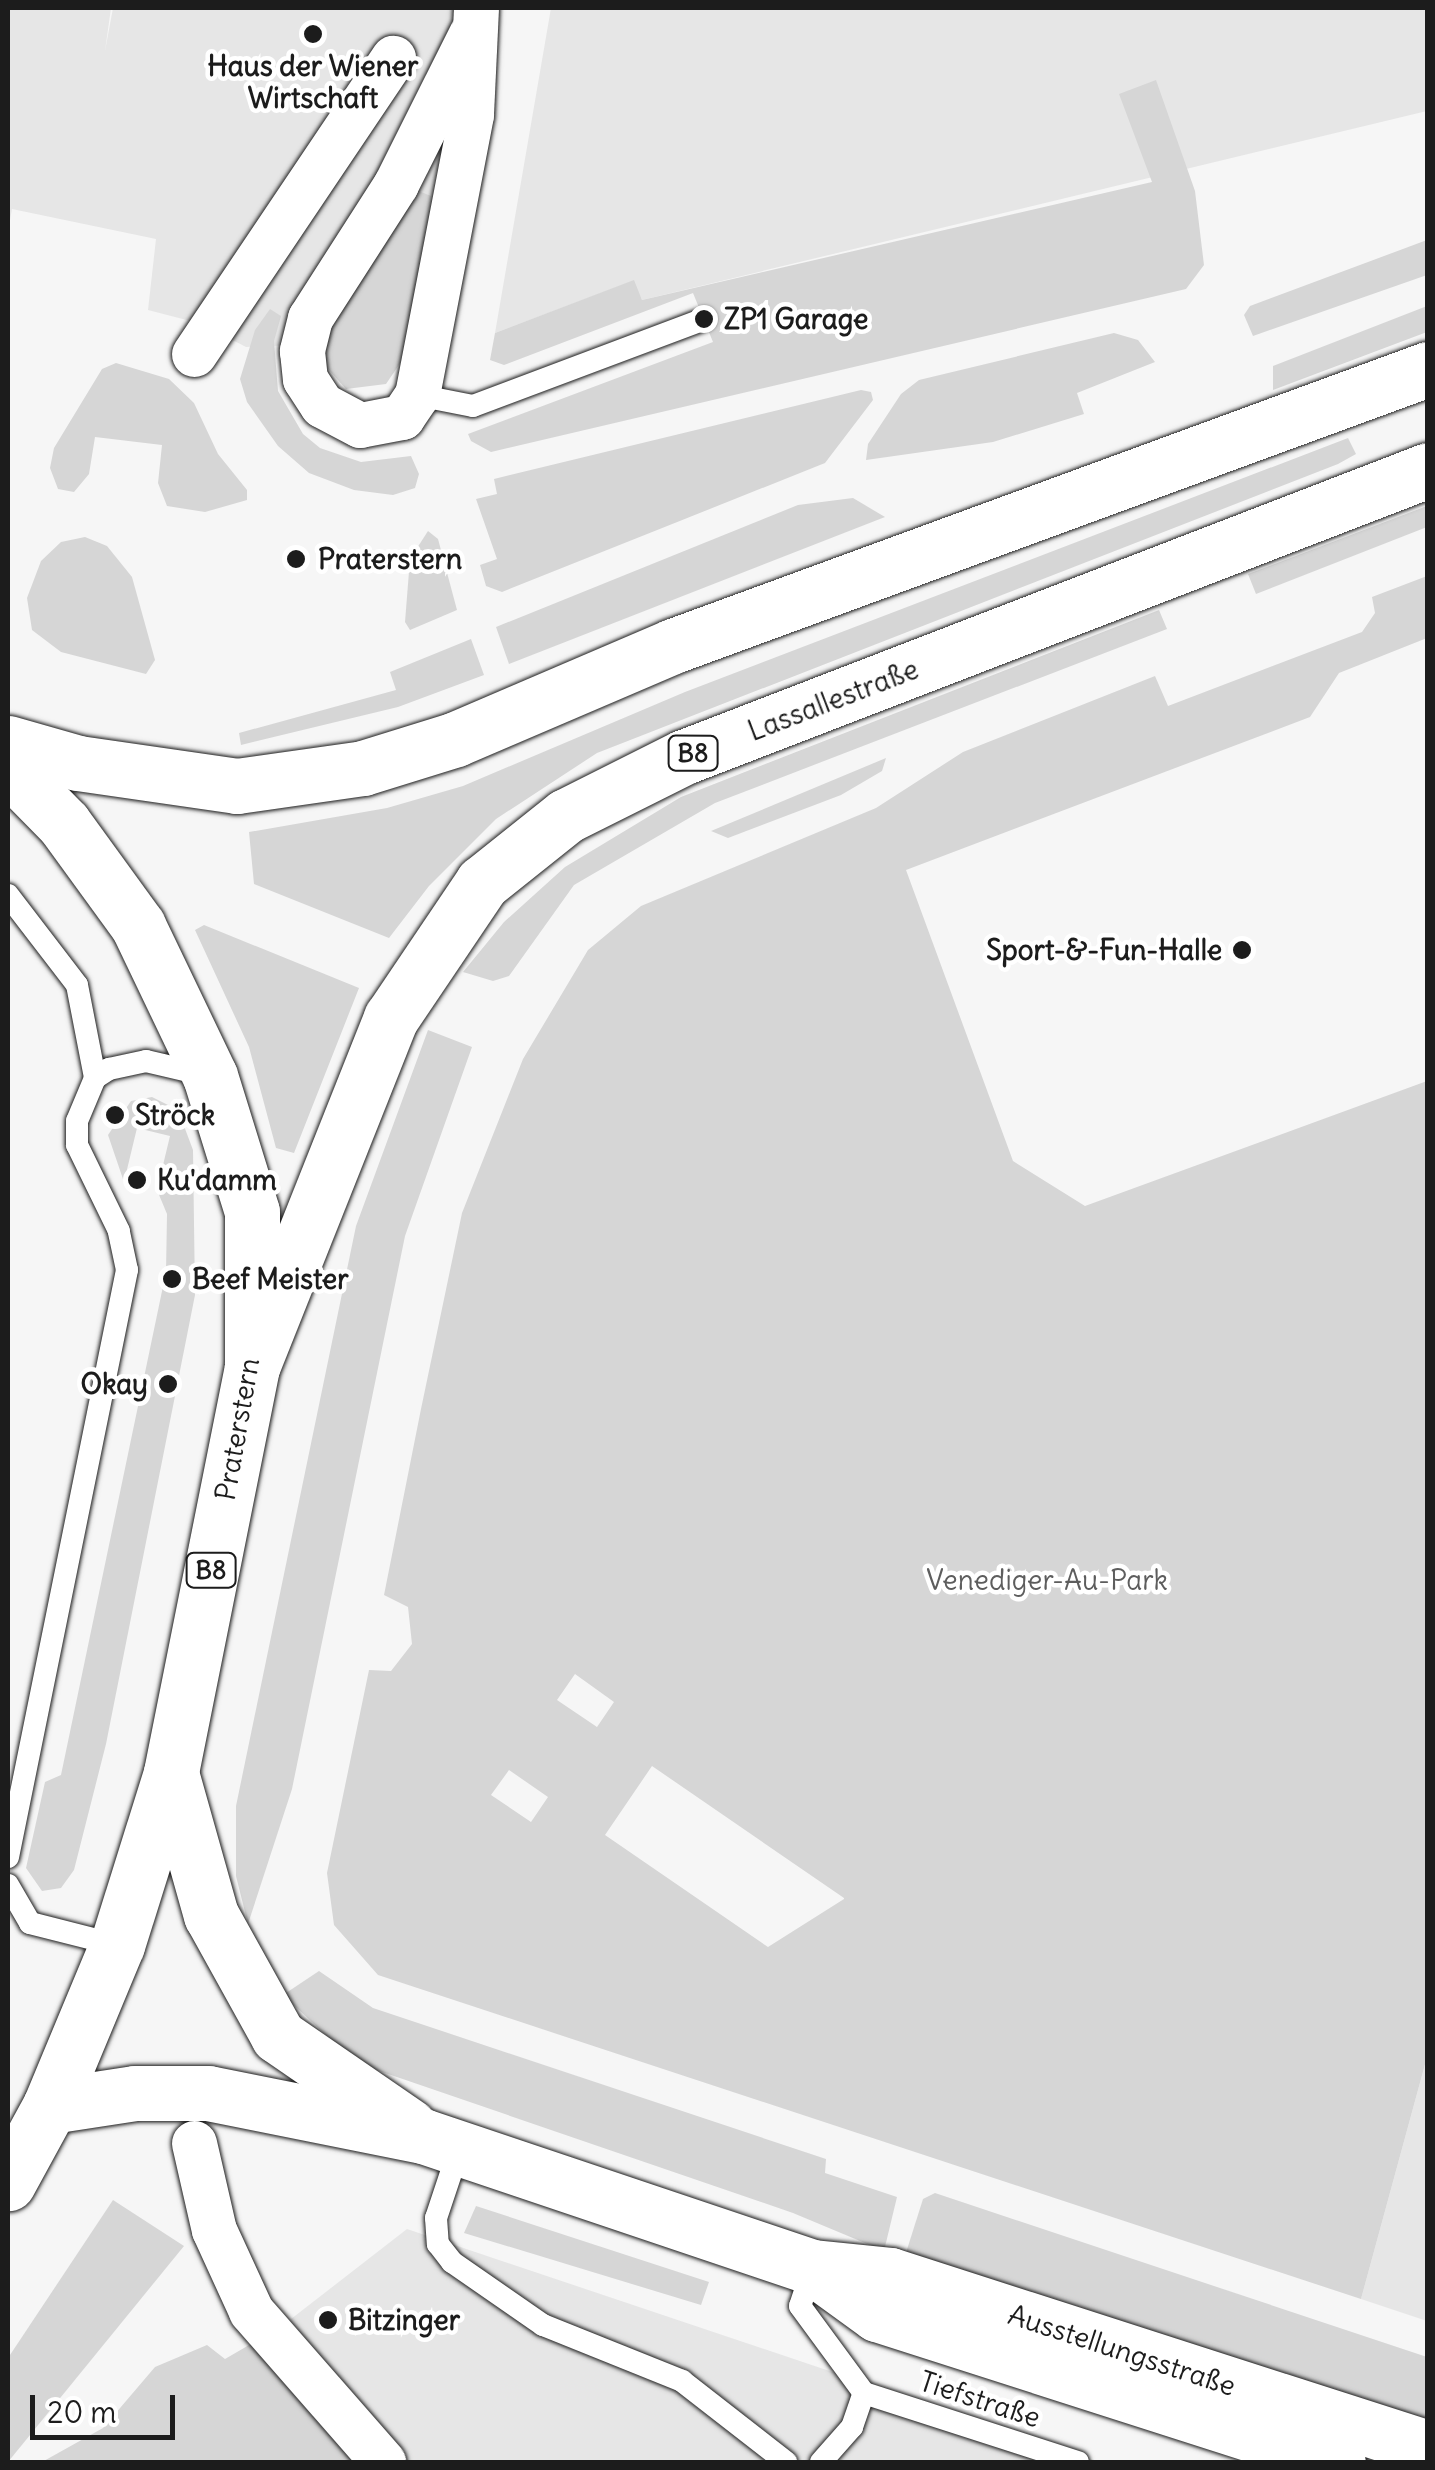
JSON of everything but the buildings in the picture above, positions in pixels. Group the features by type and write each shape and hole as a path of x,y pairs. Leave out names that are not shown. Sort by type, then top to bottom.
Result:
{"main road":[{"path":"8,743 78,763 236,786 364,768 456,740 845,581 1428,369"},
{"name":"Lassallestraße","path":"252,1367 391,1018 482,883 566,816 684,757 1428,470"},
{"name":"Praterstern","path":"8,767 64,824 138,926 210,1076 252,1212 252,1367 170,1774 117,1946 50,2106 8,2183"},
{"name":"Ausstellungsstraße","path":"170,1774 210,1915 278,2036 441,2143"},
{"name":"Ausstellungsstraße","path":"50,2106 135,2094 208,2093 441,2143 813,2267 890,2275 1428,2448"},
{"name":"Ausstellungsstraße","path":"813,2267 877,2314 1338,2462"}],"street":[{"path":"473,21 471,114 417,395 402,417 383,424 340,418 305,379 302,351 310,318 396,184 473,21"},
{"path":"194,354 393,58"},
{"path":"194,2143 214,2230 251,2312 383,2462"}],"lane":[{"path":"417,395 473,406 704,319"},
{"path":"8,895 77,985 95,1078 77,1121 77,1145 119,1231 127,1270 8,1857"},
{"path":"95,1078 146,1060 210,1076"},
{"path":"8,1885 30,1923 117,1946"},
{"path":"441,2143 438,2244 452,2262 542,2325 682,2381 786,2462"},
{"path":"813,2267 800,2306 864,2393 852,2427 821,2462"},
{"name":"Tiefstraße","path":"864,2393 1078,2462"}],"shaded area":[{"path":"8,8 111,8 105,51 113,8 486,8 447,258 291,345 246,347 202,324 148,310 156,239 12,209 8,231"},
{"path":"551,8 1427,8 1427,111 642,300 633,281 495,333"},
{"path":"1427,2057 1427,2321 1361,2299"},
{"path":"407,2229 1100,2462 410,2462 282,2326"}],"green space":[{"path":"1156,80 1195,191 1204,265 1186,289 491,452 471,441 468,434 713,342 693,293 504,365 490,360 495,333 634,280 642,300 1152,182 1119,94"},
{"path":"416,190 431,196 433,205 403,359 386,384 346,389 321,361 325,327"},
{"path":"1427,240 1427,275 1253,336 1244,315 1250,306"},
{"path":"1427,306 1427,332 1273,390 1273,366"},
{"path":"270,309 281,316 274,341 278,391 303,434 320,448 361,462 411,456 419,474 415,488 393,495 354,490 309,473 278,446 247,402 240,379 255,330"},
{"path":"1114,333 1138,340 1155,362 1077,393 1084,414 993,442 866,460 868,444 901,394 919,380"},
{"path":"116,363 169,379 194,403 218,454 247,490 247,500 205,512 167,506 158,483 162,445 95,437 89,474 74,492 58,489 50,468 54,448 102,369"},
{"path":"861,390 871,392 873,400 825,463 502,592 486,586 480,565 497,559 476,499 497,494 494,479"},
{"path":"1348,438 1356,454 1338,464 597,753 496,819 429,886 389,938 254,884 249,832 387,808 463,786 685,692"},
{"path":"853,498 885,517 509,664 496,627 798,505"},
{"path":"1427,506 1427,527 1256,594 1248,574"},
{"path":"428,531 438,539 457,610 410,630 405,622 410,559"},
{"path":"85,537 107,546 132,577 155,660 146,674 61,652 32,630 27,598 41,561 61,542"},
{"name":"Venediger-Au-Park","path":"1427,576 1427,638 1339,673 1310,717 906,870 1013,1161 1085,1206 1427,1081 1427,2057 1361,2299 378,1975 334,1925 327,1873 369,1670 391,1671 412,1644 408,1607 384,1595 462,1213 523,1059 588,950 641,906 876,808 963,752 1155,676 1168,706 1362,632 1375,613 1372,597","holes":["575,1674 614,1702 597,1727 557,1700","652,1766 844,1899 768,1947 605,1835","509,1770 548,1797 531,1822 491,1795"]},
{"path":"1159,610 1167,629 715,803 574,885 509,976 493,981 463,972 504,922 565,867 681,797"},
{"path":"471,639 484,675 398,707 241,745 239,733 396,690 390,672"},
{"path":"886,758 882,771 841,795 728,838 711,831"},
{"path":"204,925 359,988 294,1153 276,1148 249,1047 195,930"},
{"path":"428,1030 472,1047 405,1236 292,1789 248,1924 236,1876 236,1806 356,1226"},
{"path":"152,1097 178,1110 193,1150 195,1295 106,1744 74,1870 61,1888 42,1891 26,1868 45,1782 61,1775 166,1272 167,1214 157,1190 170,1136 137,1128 124,1182 108,1135 131,1101"},
{"path":"319,1971 373,2008 826,2159 825,2173 897,2197 884,2251 793,2213 356,2063 283,1995"},
{"path":"935,2193 1427,2357 1427,2433 904,2259 923,2199"},
{"path":"113,2200 184,2246 8,2462 8,2358"},
{"path":"476,2206 709,2282 701,2305 464,2233"},
{"path":"282,2326 410,2462 42,2462 103,2428 155,2367 207,2345 225,2359"}],"place":[{"name":"Haus der Wiener Wirtschaft","path":"313,34"},
{"name":"ZP1 Garage","path":"704,319"},
{"name":"Praterstern","path":"296,559"},
{"name":"Sport-&-Fun-Halle","path":"1242,950"},
{"name":"Ströck","path":"115,1115"},
{"name":"Ku'damm","path":"137,1180"},
{"name":"Beef Meister","path":"172,1279"},
{"name":"Okay","path":"168,1384"},
{"name":"Bitzinger","path":"328,2320"}]}
